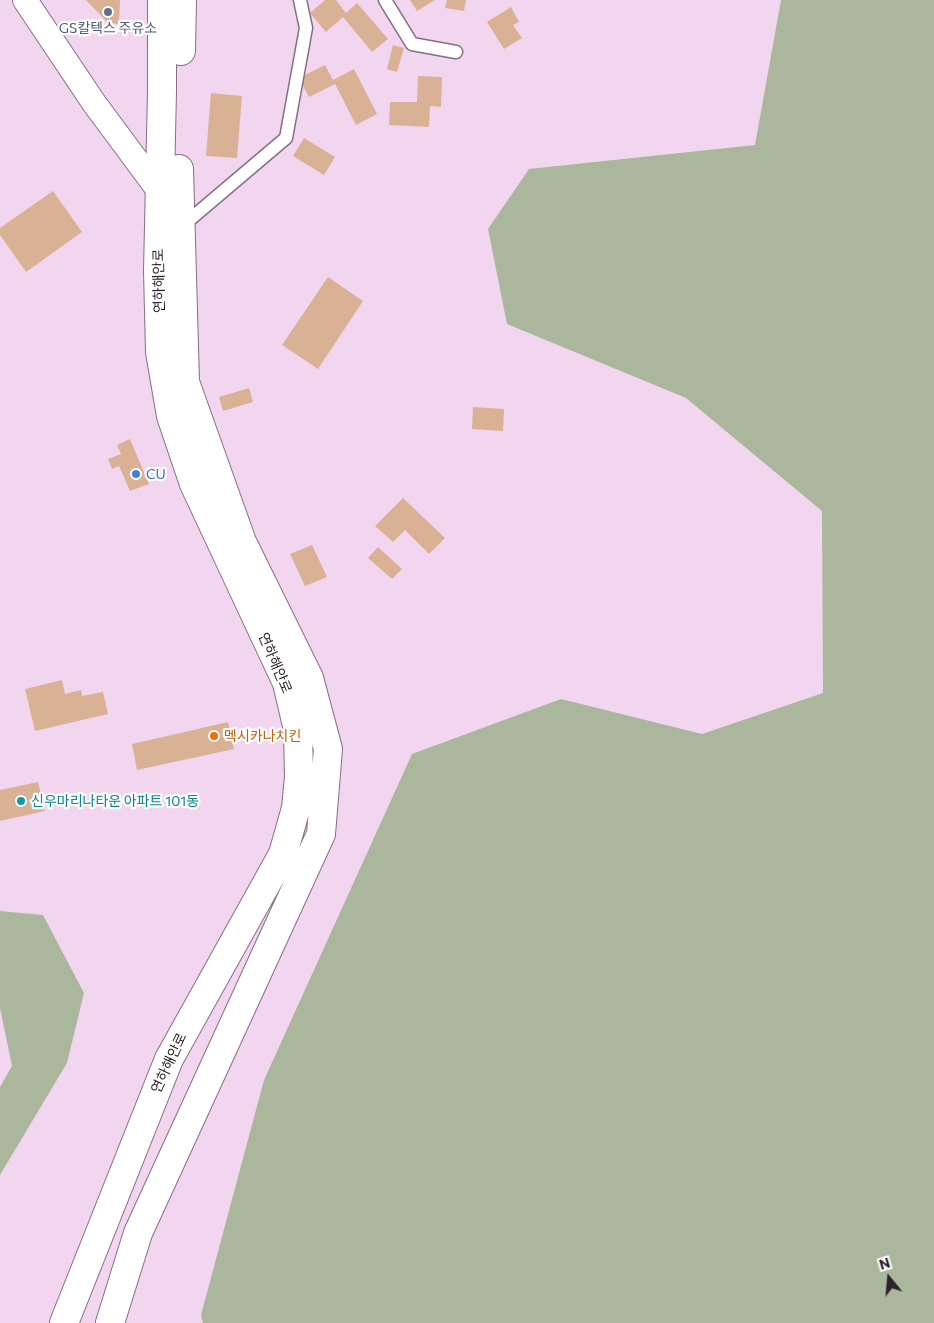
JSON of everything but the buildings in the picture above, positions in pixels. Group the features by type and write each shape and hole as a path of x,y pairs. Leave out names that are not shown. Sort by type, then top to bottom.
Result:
{"street":[{"path":"25,0 94,103 160,192"},
{"name":"연하해안로","path":"64,1323 169,1059 283,854 296,808 299,777 298,730 287,683 194,484 171,416 160,352 158,271 162,0"},
{"name":"연하해안로","path":"110,1323 138,1233 321,834 328,748 309,678 242,542 185,382 180,229 182,0"}],"lane":[{"path":"180,229 286,138 306,28 300,0"},
{"path":"385,0 412,44 456,52"}],"green space":[{"path":"781,0 934,0 934,1323 203,1323 201,1315 264,1080 412,754 561,699 702,734 823,693 822,511 686,398 507,324 488,229 529,169 755,145"},
{"path":"0,911 43,915 84,993 67,1063 0,1175 0,1087 12,1066 0,1008"}],"place":[{"name":"GS칼텍스 주유소","path":"108,12"},
{"name":"CU","path":"136,474"},
{"name":"멕시카나치킨","path":"214,736"},
{"name":"신우마리나타운 아파트 101동","path":"21,801"}]}
